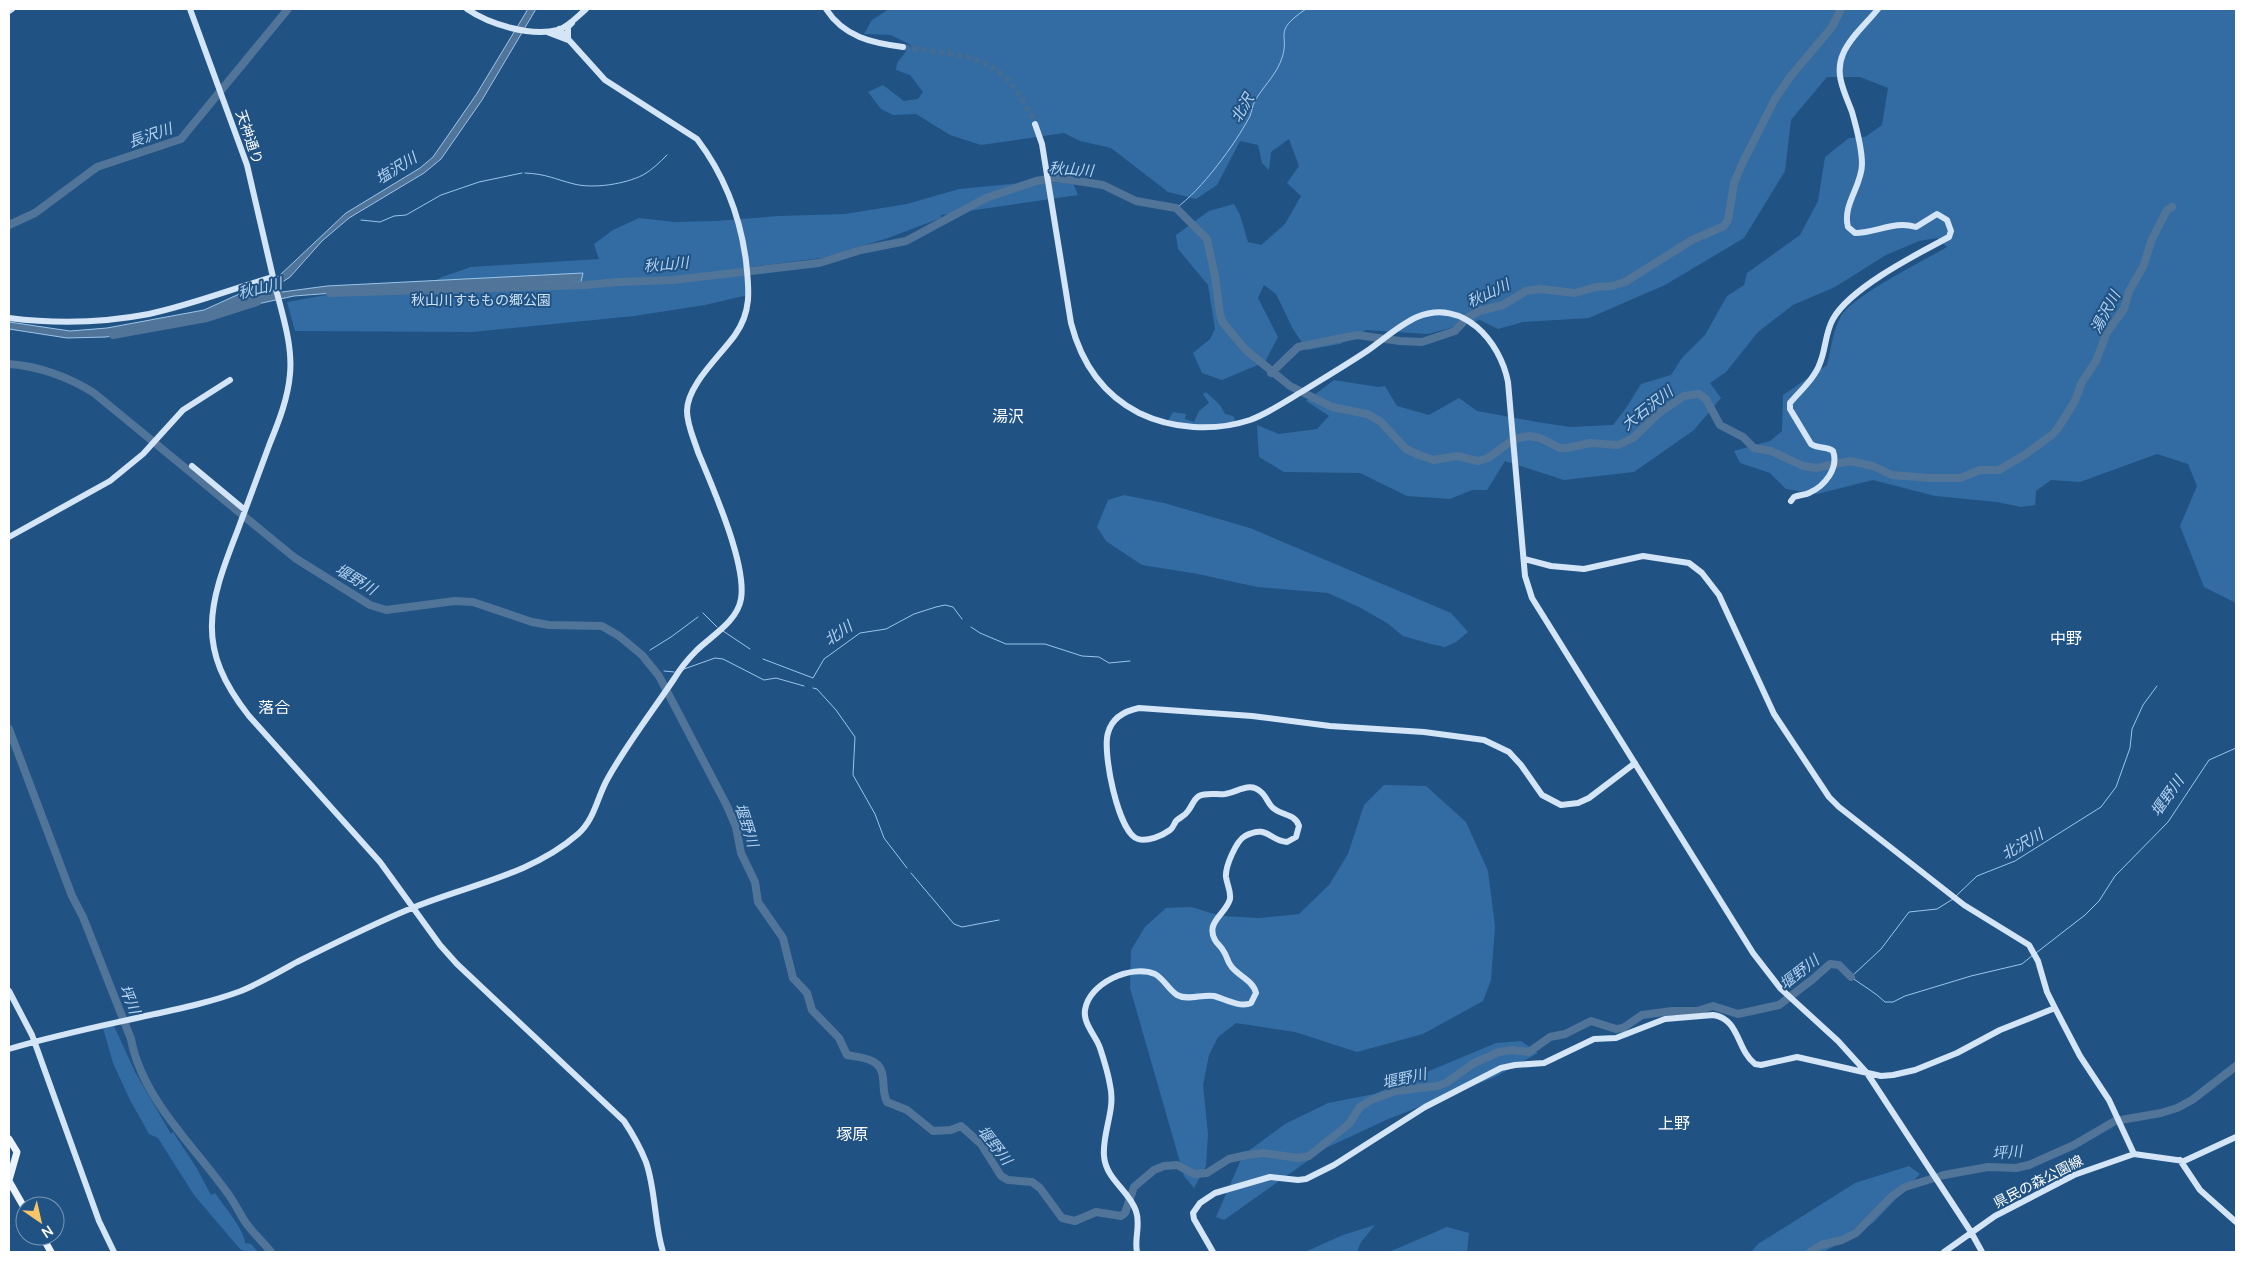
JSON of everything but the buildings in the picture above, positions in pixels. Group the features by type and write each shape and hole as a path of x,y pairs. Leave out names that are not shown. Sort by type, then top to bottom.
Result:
{"main road":[{"path":"9,1139 17,1152 9,1180 18,1196"}],"street":[{"name":"天神通り","path":"190,9 248,165 287,335 290,374 277,426 218,580 212,612 215,652 222,676 249,716 380,862 440,945 478,985 603,1099 624,1121 637,1142 646,1162 657,1233 663,1252"},
{"path":"467,9 490,22 527,30 559,29 577,17"},
{"path":"568,40 568,27 586,9"},
{"path":"826,9 835,21 857,37 880,44 903,47"},
{"path":"1792,501 1794,497 1808,494 1819,486 1836,466 1835,454 1831,449 1817,448 1811,444 1793,414 1790,403 1819,367 1833,318 1841,306 1853,296 1911,258 1949,237 1951,231 1947,220 1937,214 1916,227 1906,224 1890,225 1855,233 1848,227 1848,209 1861,175 1862,163 1854,122 1843,89 1840,65 1843,54 1850,42 1878,9"},
{"path":"9,1049 134,1018 180,1009 244,990 329,946 413,907 529,866 580,832 590,819 607,780 681,668 696,650 730,621 741,601 742,591 733,545 693,438 686,410 693,390 742,322 750,298 735,207 708,153 694,136 605,80 559,29"},
{"path":"537,30 552,33 568,40"},
{"path":"1035,124 1042,144 1070,322 1076,342 1088,367 1112,396 1132,410 1150,418 1185,426 1231,425 1249,420 1268,412 1292,398 1419,316 1432,313 1456,315 1473,323 1490,338 1503,360 1508,382 1524,559 1532,598 1753,953 1784,992 1838,1041 1867,1073 1947,1194 1982,1252"},
{"path":"9,318 54,323 121,319 151,313 273,277"},
{"path":"9,537 110,481 143,454 183,410 230,380"},
{"path":"192,466 245,511"},
{"path":"1524,559 1551,566 1584,569 1642,556 1689,562 1702,573 1719,595 1774,714 1829,797 1839,808 1954,898 2029,945 2054,1008 2080,1056 2112,1105 2134,1154"},
{"path":"1137,1252 1136,1242 1139,1224 1133,1205 1115,1182 1106,1165 1104,1150 1112,1097 1100,1048 1085,1016 1088,1000 1097,989 1116,976 1138,971 1161,978 1172,990 1181,996 1209,996 1243,1005 1251,1003 1256,994 1253,986 1231,966 1224,950 1216,941 1213,932 1215,922 1229,901 1230,891 1226,877 1227,867 1238,842 1246,835 1263,832 1287,842 1296,836 1299,826 1293,817 1275,809 1262,792 1252,787 1246,787 1226,794 1199,796 1187,813 1176,821 1169,831 1151,839 1143,840 1133,837 1126,829 1120,813 1109,764 1108,733 1118,716 1139,708 1252,716 1330,726 1424,732 1474,738 1490,742 1509,752 1522,765 1542,795 1561,805 1578,803 1589,798 1635,763"},
{"path":"9,991 34,1042 100,1221 114,1252"},
{"path":"1213,1252 1194,1219 1193,1213 1200,1203 1215,1192 1270,1177 1306,1179 1334,1165 1425,1107 1501,1068 1515,1064 1544,1063 1594,1039 1616,1038 1652,1023 1665,1020 1720,1016 1732,1024 1745,1054 1755,1064 1761,1065 1797,1057 1880,1076 1915,1070 1957,1053 2000,1030 2054,1008"},
{"name":"県民の森公園線","path":"1944,1252 1971,1232 2022,1201 2074,1175 2134,1154 2180,1160 2192,1158 2236,1137"},
{"path":"2180,1160 2200,1190 2236,1222"}],"green space":[{"path":"889,9 2236,9 2236,603 2204,587 2180,526 2197,486 2188,464 2157,454 2080,482 2051,480 2036,491 2035,505 2021,507 1997,502 1935,496 1873,480 1817,494 1786,489 1770,473 1740,463 1734,451 1770,441 1782,431 1783,395 1827,365 1836,327 1841,316 1848,308 1860,298 1906,269 1947,247 1937,238 1919,241 1886,255 1835,287 1793,305 1758,332 1726,372 1710,383 1721,398 1694,430 1634,472 1564,480 1505,461 1487,490 1472,490 1450,499 1407,496 1360,473 1284,472 1259,457 1257,425 1279,434 1317,429 1329,416 1306,401 1334,380 1378,387 1385,386 1397,406 1429,415 1459,398 1477,411 1537,422 1570,427 1613,425 1641,384 1671,375 1682,358 1705,335 1727,296 1744,285 1747,273 1800,235 1818,201 1825,157 1849,138 1865,137 1882,125 1888,88 1860,77 1827,77 1791,120 1785,171 1744,238 1665,285 1589,318 1523,322 1498,329 1480,320 1428,334 1366,330 1340,344 1307,350 1293,329 1276,294 1264,285 1258,298 1278,337 1265,362 1222,380 1202,373 1193,353 1210,339 1215,329 1208,285 1178,249 1176,235 1209,211 1234,204 1240,215 1248,242 1261,245 1285,224 1301,196 1287,183 1299,166 1289,139 1271,152 1269,170 1262,163 1258,145 1240,141 1217,185 1196,199 1168,192 1111,148 1080,141 1064,133 981,145 950,135 916,114 893,115 881,109 868,92 883,85 904,101 918,99 923,92 910,75 896,70 897,63 911,45 891,35 864,34 872,20"},
{"name":"秋山川すももの郷公園","path":"1030,182 1073,183 1078,195 941,215 941,218 888,238 822,258 743,268 748,295 705,305 634,316 472,332 295,331 287,302 326,295 412,293 442,277 471,267 599,259 594,244 613,230 639,218 674,222 845,214 907,204 959,189"},
{"path":"1206,392 1220,405 1225,414 1233,416 1235,419 1233,422 1200,426 1167,422 1173,412 1186,414 1185,419 1194,422 1199,411 1209,403 1203,394"},
{"path":"1124,495 1164,503 1250,528 1451,613 1468,632 1456,642 1445,647 1403,636 1387,623 1359,607 1328,593 1257,587 1198,574 1142,565 1106,541 1097,527 1108,500"},
{"path":"1384,785 1426,786 1466,822 1488,871 1495,926 1491,980 1483,1001 1423,1034 1357,1052 1295,1032 1236,1023 1218,1037 1209,1055 1203,1085 1208,1134 1206,1166 1194,1188 1184,1176 1130,988 1131,950 1145,927 1166,908 1191,907 1221,916 1259,918 1299,914 1329,885 1348,854 1364,805"},
{"path":"114,1026 135,1072 171,1134 173,1132 196,1167 211,1195 215,1193 233,1217 244,1237 245,1243 251,1244 258,1252 245,1252 240,1249 194,1195 158,1138 149,1134 130,1100 113,1063 103,1028"},
{"path":"1521,1041 1538,1053 1495,1077 1386,1120 1326,1148 1224,1220 1216,1217 1243,1155 1285,1124 1328,1103 1374,1094 1496,1043"},
{"path":"1909,1166 1920,1174 1873,1223 1824,1252 1751,1252 1758,1244 1855,1183"},
{"path":"1375,1225 1361,1242 1357,1252 1305,1252 1343,1235"},
{"path":"1447,1227 1469,1233 1467,1252 1389,1252"}],"water":[{"path":"528,9 536,9 482,100 441,159 424,173 349,218 322,241 290,277 278,285 282,292 327,286 583,273 581,282 372,290 294,296 106,337 67,338 9,329 9,322 70,331 107,328 204,310 279,276 346,213 420,168 433,157 476,95"}],"waterway":[{"name":"長沢川","path":"9,225 35,213 97,167 181,139 288,9"},
{"name":"北沢","path":"1176,208 1207,179 1236,139 1250,116 1255,101 1280,63 1283,53 1285,29 1295,17 1306,9"},
{"name":"秋山川","path":"1271,373 1298,347 1357,335 1422,342 1455,331 1467,318 1479,311 1503,305 1526,291 1540,289 1575,293 1625,282 1692,240 1724,226 1728,220 1734,183 1775,99 1790,77 1832,27 1841,9"},
{"path":"525,173 574,184 591,186 609,185 643,175 667,155"},
{"path":"361,220 380,222 394,216 406,215 441,195 479,182 522,173"},
{"name":"大石沢川","path":"330,293 586,285 673,280 819,263 861,250 906,241 986,198 1036,181 1054,178 1103,185 1136,201 1176,208 1207,239 1223,323 1246,350 1290,386 1332,407 1367,414 1380,421 1406,449 1434,460 1457,456 1478,461 1488,458 1514,439 1529,436 1540,438 1560,448 1590,443 1618,445 1633,438 1659,413 1684,396 1699,394 1706,399 1720,425 1743,437 1754,448 1771,451 1803,466 1816,468 1850,461 1873,466 1892,475 1960,478 1980,470 1999,470 2026,454 2053,434 2058,428 2075,401 2082,382 2096,361 2107,332 2124,309 2129,291 2143,267 2152,239 2167,210 2172,207"},
{"name":"秋山川","path":"113,335 207,318 257,302"},
{"name":"堰野川","path":"9,364 53,373 94,393 295,558 370,605 386,610 455,601 473,602 532,622 549,625 602,626 619,636 642,655 659,676 727,806 736,827 741,853 755,882 758,902 783,938 793,978 807,993 812,1010 839,1038 847,1055 865,1058 879,1066 882,1071 884,1093 887,1102 907,1110 933,1131 951,1130 961,1126 981,1144 1001,1176 1008,1180 1032,1182 1040,1188 1062,1218 1075,1221 1096,1212 1121,1216 1125,1213 1134,1187 1154,1170 1164,1166 1177,1165 1194,1174 1207,1173 1229,1159 1247,1155 1263,1153 1298,1158 1309,1156 1349,1124 1360,1107 1371,1100 1396,1091 1437,1086 1446,1083 1474,1063 1499,1052 1512,1050 1529,1052 1550,1037 1565,1034 1591,1021 1616,1029 1623,1028 1642,1015 1672,1011 1697,1011 1713,1006 1738,1014 1779,1005 1830,964 1839,965 1851,977"},
{"name":"北川","path":"763,659 813,678 824,659 860,633 886,629 914,614 945,605 953,607 962,619"},
{"name":"北川","path":"703,613 717,627"},
{"name":"北川","path":"650,650 698,617"},
{"name":"北川","path":"971,627 1006,644 1045,644 1082,656 1099,657 1109,663 1130,661"},
{"name":"北川","path":"723,631 750,649"},
{"path":"684,669 715,658 723,659 764,680 776,678 804,686"},
{"path":"664,671 674,672"},
{"name":"北沢川","path":"1956,896 1977,876 2015,861 2101,807 2116,787 2130,748 2132,729 2143,705 2157,686"},
{"path":"813,688 817,689 836,710 855,737 853,775 875,814 884,838 907,868"},
{"name":"坪川","path":"9,729 72,896 83,917 146,1081 170,1120 213,1173 249,1227 271,1252"},
{"name":"堰野川","path":"2036,953 2085,915 2099,901 2115,876 2168,822 2209,760 2236,748"},
{"path":"911,873 954,924 962,927 999,920"},
{"name":"堰野川","path":"1953,899 1937,909 1909,912 1881,949 1851,977 1885,1002 1893,1002 1905,996 1971,976 2022,964 2033,955"},
{"name":"坪川","path":"1810,1252 1821,1245 1842,1240 1856,1233 1891,1197 1905,1187 1944,1175 1988,1167 2016,1168 2029,1165 2074,1145 2115,1121 2161,1113 2177,1108 2192,1100 2236,1066"}],"tunnel":[{"path":"903,47 967,57 997,71 1010,83 1023,100 1035,124"}],"district":[{"name":"湯沢","path":"1008,416"},
{"name":"中野","path":"2066,638"},
{"name":"落合","path":"274,707"},
{"name":"上野","path":"1674,1123"},
{"name":"塚原","path":"852,1134"}],"water label":[{"name":"塩沢川","path":"396,168"},
{"name":"湯沢川","path":"2105,312"}]}
